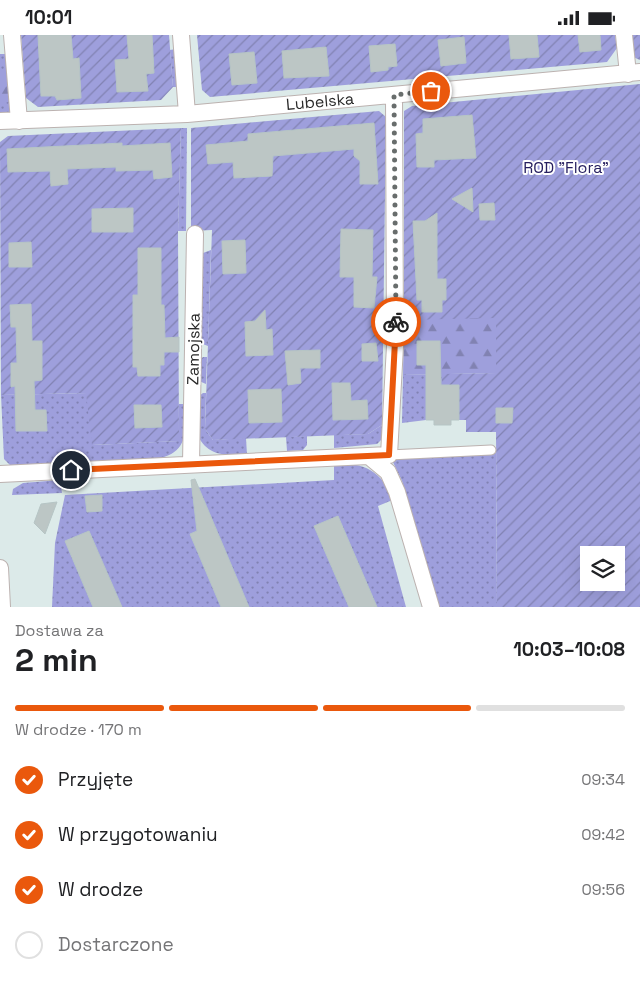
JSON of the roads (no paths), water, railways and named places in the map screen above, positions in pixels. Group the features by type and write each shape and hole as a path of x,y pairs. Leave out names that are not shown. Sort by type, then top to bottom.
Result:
{"street":[{"path":"12,35 19,121"},
{"path":"181,35 187,114"},
{"path":"624,35 634,73"},
{"name":"Lubelska","path":"0,121 187,114 634,73"},
{"path":"0,474 389,455 396,347 394,95"},
{"name":"Zamojska","path":"191,464 195,234"},
{"path":"370,457 388,472 398,492 432,607"},
{"path":"0,569 2,607"}],"lane":[{"path":"389,455 491,450"}],"park label":[{"name":"ROD \"Flora\"","path":"566,167"}]}
